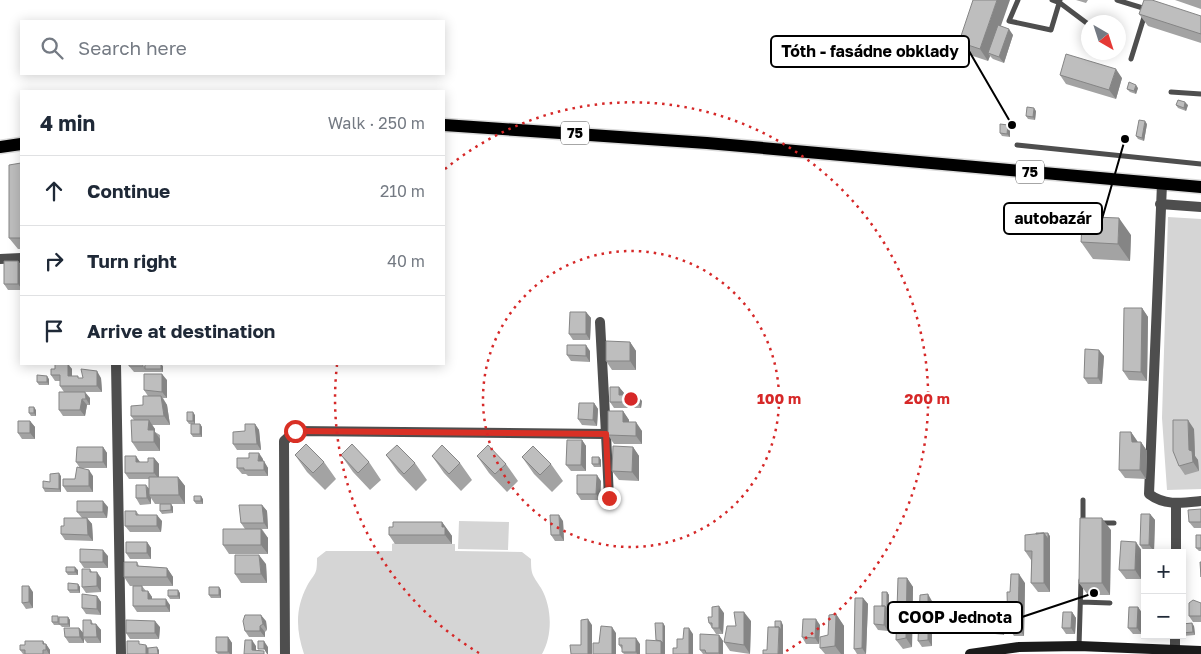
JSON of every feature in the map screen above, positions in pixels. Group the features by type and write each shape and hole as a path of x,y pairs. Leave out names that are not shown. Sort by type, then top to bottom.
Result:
{"main road":[{"name":"75","path":"445,125 707,143 1201,188"},
{"path":"0,147 20,144"}],"street":[{"path":"1162,184 1150,494 1159,502 1201,501"},
{"path":"1160,204 1201,207"},
{"path":"0,259 20,258"},
{"path":"600,322 609,498"},
{"path":"116,365 120,654"},
{"path":"284,654 284,441 292,433 606,434"},
{"path":"1176,503 1176,549"},
{"path":"1176,639 1180,651"},
{"path":"970,654 1019,647 1079,646 1201,651"}],"lane":[{"path":"1018,0 1009,21 1051,30 1060,1"},
{"path":"1052,0 1060,1 1081,18"},
{"path":"1117,0 1147,10"},
{"path":"1131,59 1150,0"},
{"path":"1171,92 1201,94"},
{"path":"1017,145 1201,164"},
{"path":"1083,500 1083,531"},
{"path":"1083,523 1114,523"},
{"path":"1079,646 1082,574"},
{"path":"1081,602 1110,603"}],"shaded area":[{"path":"1168,217 1201,219 1201,489 1167,490 1162,418"},
{"path":"459,521 509,522 508,550 458,549"},
{"path":"429,531 448,531 448,536 452,536 452,544 455,544 455,551 522,552 531,559 534,578 545,596 549,612 548,638 542,654 304,654 298,628 300,603 316,571 317,558 326,551 392,551 392,544"}],"building":[{"path":"973,0 997,0 980,49 959,42"},
{"path":"1144,0 1152,0 1201,16 1201,34 1139,14"},
{"path":"998,25 1009,29 999,57 988,53"},
{"path":"1066,54 1116,69 1109,90 1060,75"},
{"path":"1129,82 1136,85 1134,91 1127,89"},
{"path":"1178,100 1185,102 1184,108 1176,105"},
{"path":"1027,107 1034,108 1033,117 1026,116"},
{"path":"1139,120 1145,121 1142,138 1136,136"},
{"path":"1000,124 1008,125 1007,134 1000,133"},
{"path":"20,163 20,238 9,238 9,165"},
{"path":"1094,217 1119,218 1118,244 1081,242 1082,226 1093,227"},
{"path":"4,261 18,261 18,284 4,284"},
{"path":"1124,308 1142,308 1141,372 1123,371"},
{"path":"570,312 586,312 586,334 569,334"},
{"path":"606,341 630,342 630,361 606,361"},
{"path":"567,345 586,345 586,356 567,355"},
{"path":"1085,349 1099,350 1098,378 1084,378"},
{"path":"55,365 68,365 68,376 78,376 78,378 83,378 81,369 97,371 97,386 60,386 60,375 51,375 51,369 55,369"},
{"path":"145,365 161,365 161,369 145,369"},
{"path":"144,374 162,374 162,392 144,390"},
{"path":"37,375 47,376 47,382 37,382"},
{"path":"610,387 619,387 619,395 637,395 637,402 610,402"},
{"path":"59,392 85,392 86,399 82,399 80,410 59,410"},
{"path":"143,396 161,396 164,416 131,416 131,406 143,405"},
{"path":"579,403 594,403 593,420 578,419"},
{"path":"29,407 34,407 34,413 29,413"},
{"path":"608,411 623,411 623,422 636,422 636,436 608,435"},
{"path":"187,412 193,412 193,421 187,421"},
{"path":"131,420 149,420 148,430 154,430 154,442 132,442"},
{"path":"1173,420 1188,420 1189,450 1192,451 1193,462 1179,466 1173,451"},
{"path":"18,421 30,421 30,433 18,433"},
{"path":"191,424 200,424 200,434 191,434"},
{"path":"245,424 255,424 257,444 233,444 233,432 245,431"},
{"path":"1120,432 1131,432 1132,442 1141,442 1140,470 1119,470"},
{"path":"567,440 582,440 581,465 566,465"},
{"path":"306,444 324,462 313,473 295,455"},
{"path":"352,444 369,462 358,473 341,455"},
{"path":"397,445 415,463 404,474 386,455"},
{"path":"442,445 460,463 449,474 432,456"},
{"path":"488,445 506,464 495,474 477,456"},
{"path":"533,446 551,464 540,475 522,457"},
{"path":"613,446 633,447 632,472 612,471"},
{"path":"77,447 103,447 103,462 76,462"},
{"path":"249,453 259,453 258,461 264,461 264,470 237,468 237,458 249,458"},
{"path":"125,456 136,456 136,462 148,462 148,458 154,458 154,473 125,473"},
{"path":"592,457 599,457 599,464 592,464"},
{"path":"77,467 89,470 89,486 63,486 63,479 75,479"},
{"path":"59,473 59,489 43,488 43,481 50,482 50,474"},
{"path":"577,475 597,475 596,494 577,494"},
{"path":"149,477 178,477 179,495 149,495"},
{"path":"136,485 146,485 147,498 136,498"},
{"path":"194,496 201,496 201,501 194,501"},
{"path":"77,501 103,501 103,512 77,512"},
{"path":"160,504 171,504 171,510 160,511"},
{"path":"239,505 262,505 264,523 241,523"},
{"path":"1201,509 1201,522 1189,522 1188,510"},
{"path":"125,511 136,511 136,515 157,515 157,526 125,526"},
{"path":"1141,514 1150,514 1149,545 1140,545"},
{"path":"550,515 559,515 560,535 551,535"},
{"path":"64,518 87,518 88,535 61,534"},
{"path":"1080,518 1102,518 1102,583 1079,583"},
{"path":"393,522 442,522 442,527 445,527 445,535 389,535 389,527 393,527"},
{"path":"223,529 261,529 261,545 223,545"},
{"path":"1044,533 1044,583 1031,583 1032,551 1025,551 1025,535"},
{"path":"1196,535 1201,535 1201,548 1196,548"},
{"path":"1121,541 1136,542 1135,570 1119,570"},
{"path":"126,542 147,542 147,553 126,553"},
{"path":"80,549 103,550 103,562 80,562"},
{"path":"235,555 259,555 261,574 235,574"},
{"path":"124,562 137,562 137,566 167,568 167,577 124,577"},
{"path":"66,567 75,567 75,572 66,572"},
{"path":"82,569 90,569 90,572 97,572 97,586 82,587"},
{"path":"1011,574 1019,574 1018,627 1008,627 1007,592 1010,592"},
{"path":"898,578 907,578 906,638 896,640"},
{"path":"68,583 78,584 78,590 68,590"},
{"path":"22,586 29,586 29,602 22,603"},
{"path":"133,586 142,586 142,591 148,591 148,599 166,599 166,606 133,606"},
{"path":"209,587 219,587 219,595 209,595"},
{"path":"168,590 178,590 178,596 168,596"},
{"path":"882,592 887,592 887,609 885,606 882,606"},
{"path":"82,594 97,596 97,609 82,608"},
{"path":"928,594 928,640 918,641 920,595"},
{"path":"855,598 863,598 862,648 854,649"},
{"path":"1193,600 1201,603 1201,616 1189,616 1189,603"},
{"path":"719,606 719,628 712,628 712,623 709,623 708,617 712,617 712,607"},
{"path":"874,606 885,606 884,625 874,624"},
{"path":"1129,607 1138,607 1137,628 1128,628"},
{"path":"734,612 744,612 744,645 724,642 727,626 736,626"},
{"path":"1063,612 1072,612 1071,628 1062,628"},
{"path":"836,614 835,646 820,648 820,637 828,635 829,615"},
{"path":"245,615 261,615 263,624 260,626 260,631 245,631 243,621"},
{"path":"52,616 58,616 58,622 52,622"},
{"path":"59,617 68,617 68,624 59,624"},
{"path":"588,619 588,654 571,654 570,645 581,645 581,620"},
{"path":"803,619 816,619 815,638 802,637"},
{"path":"83,620 91,620 91,624 96,624 97,637 83,637"},
{"path":"126,620 155,621 155,633 126,633"},
{"path":"775,621 781,621 781,630 779,627 775,627"},
{"path":"655,623 663,623 663,643 656,640"},
{"path":"1192,623 1193,632 1186,633 1186,624"},
{"path":"601,626 612,627 612,654 593,654 593,643 599,643"},
{"path":"768,627 779,627 778,654 763,654 763,650 767,650"},
{"path":"64,628 79,628 80,637 65,637"},
{"path":"684,628 689,628 689,654 673,654 673,648 677,648 677,639 683,639"},
{"path":"700,634 719,635 719,653 706,653 705,650 700,650"},
{"path":"216,637 228,637 228,652 216,652"},
{"path":"619,638 636,638 636,652 622,652"},
{"path":"245,640 252,640 252,650 264,651 264,654 244,654"},
{"path":"646,640 661,641 661,654 646,654"},
{"path":"25,641 43,641 43,644 46,644 46,650 43,650 43,654 25,654 25,650 20,650 20,645 25,645"},
{"path":"127,641 139,641 139,644 146,645 146,654 127,654"},
{"path":"258,641 264,641 264,649 258,649"},
{"path":"157,647 158,654 148,654 148,648"}],"place":[{"name":"Tóth - fasádne obklady","path":"1012,125"},
{"name":"autobazár","path":"1125,139"},
{"name":"COOP Jednota","path":"1094,593"}],"route":[{"path":"295,431 606,434 609,498"}]}
